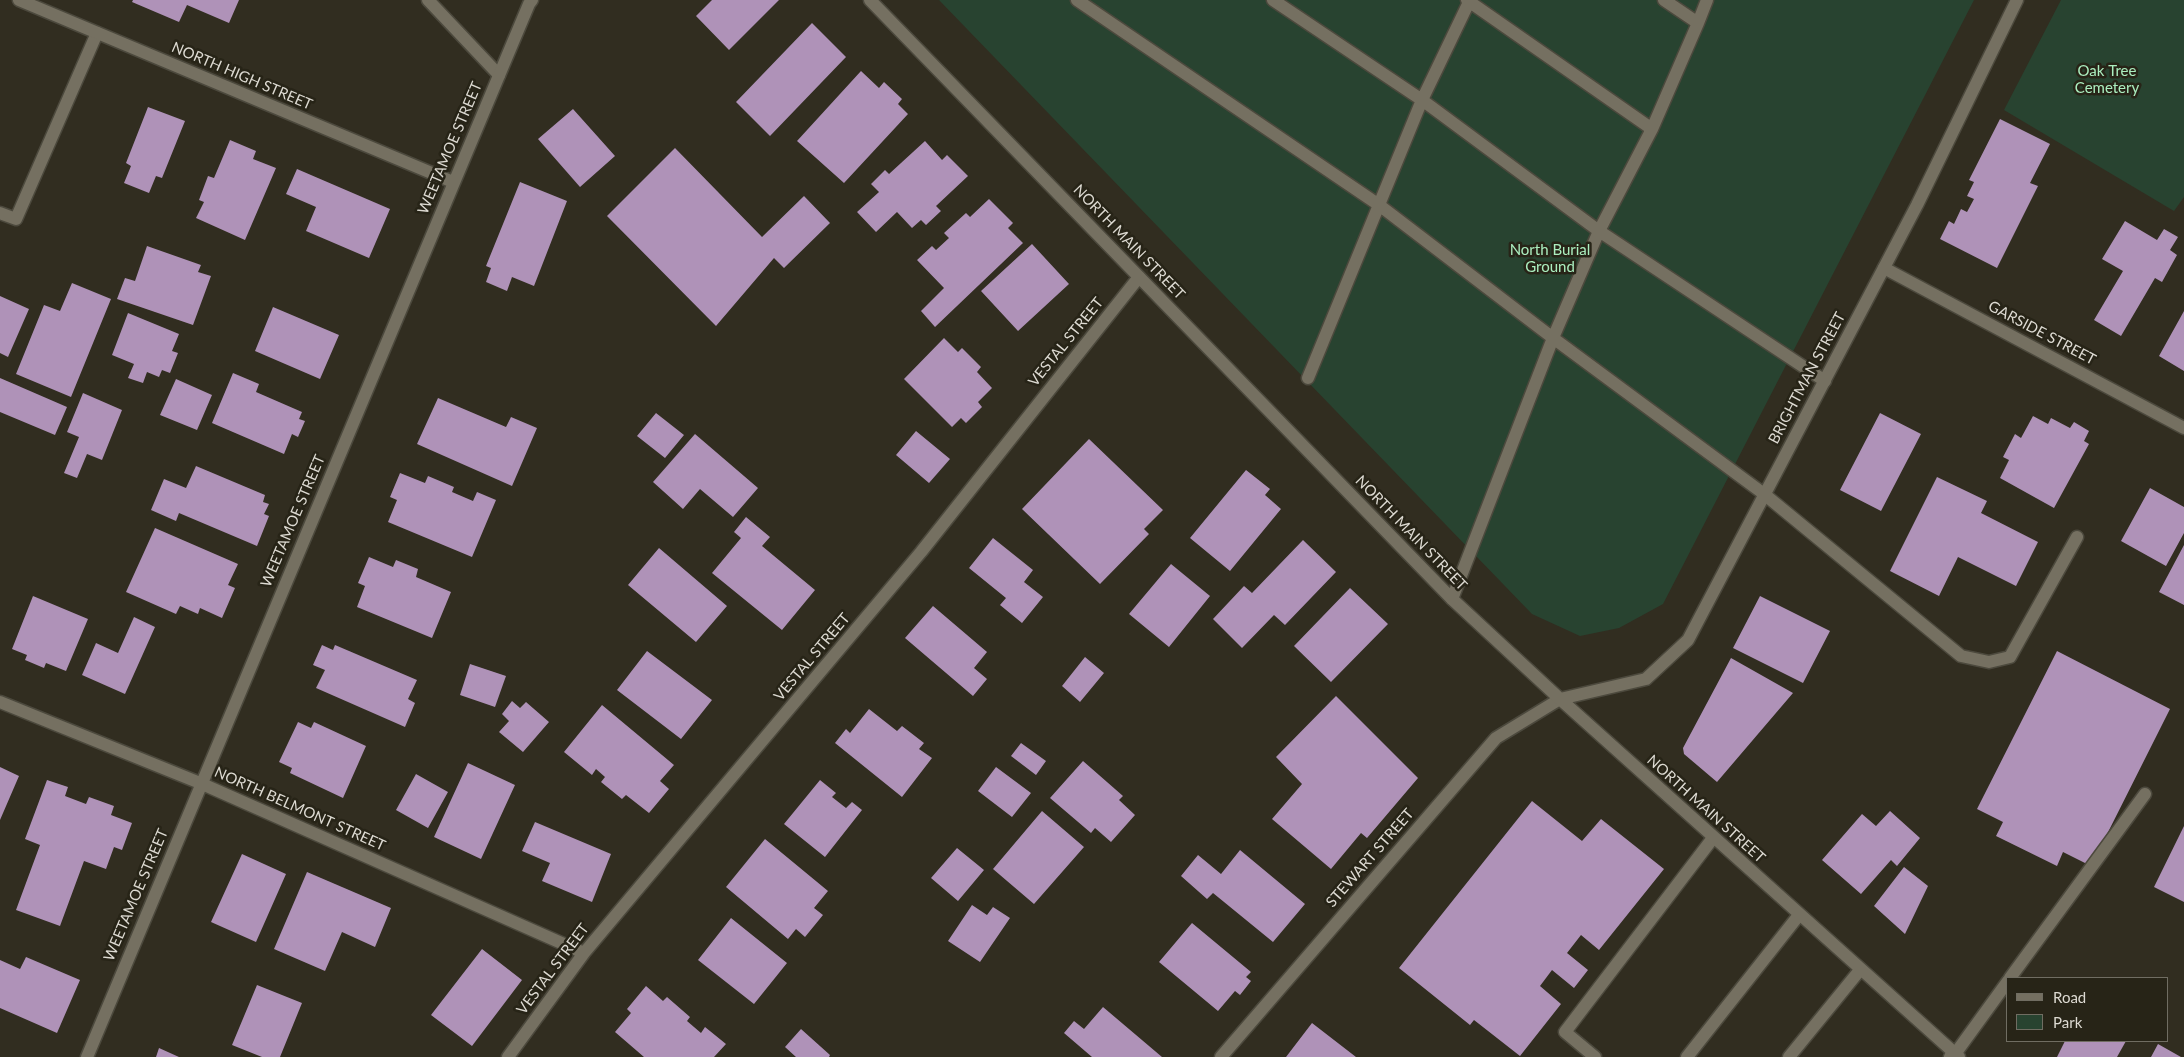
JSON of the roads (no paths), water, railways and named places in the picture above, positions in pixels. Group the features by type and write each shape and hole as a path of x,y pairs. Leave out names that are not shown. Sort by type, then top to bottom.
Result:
{"street":[{"name":"NORTH HIGH STREET","path":"19,0 453,182"},
{"path":"428,0 498,75"},
{"name":"WEETAMOE STREET","path":"86,1057 498,75 528,4 532,0"},
{"name":"NORTH MAIN STREET","path":"870,0 1452,599 1560,700 1954,1056"},
{"path":"1077,0 1379,205 1553,338 1764,494 1961,656 1988,662 2010,657 2077,537"},
{"path":"1273,0 1422,100 1599,231 1825,381"},
{"path":"1664,0 1698,23"},
{"path":"1452,599 1553,338 1599,231 1652,129 1707,0"},
{"name":"BRIGHTMAN STREET","path":"1560,700 1646,679 1688,640 1884,268 2017,0"},
{"path":"1308,378 1422,100 1469,1 1652,129"},
{"path":"0,213 16,219 97,33"},
{"name":"GARSIDE STREET","path":"1884,268 2184,428"},
{"name":"VESTAL STREET","path":"508,1057 584,953 921,552 1139,277"},
{"name":"STEWART STREET","path":"1221,1057 1496,738 1560,700"},
{"name":"NORTH BELMONT STREET","path":"0,702 200,783 584,953"},
{"path":"2011,977 2146,794"},
{"path":"1595,1057 1565,1032 1713,838"},
{"path":"1687,1057 1799,915"},
{"path":"1789,1057 1860,970"},
{"path":"1954,1056 2006,984"}],"park label":[{"name":"Oak Tree Cemetery","path":"2107,80"},
{"name":"North Burial Ground","path":"1550,258"}]}
